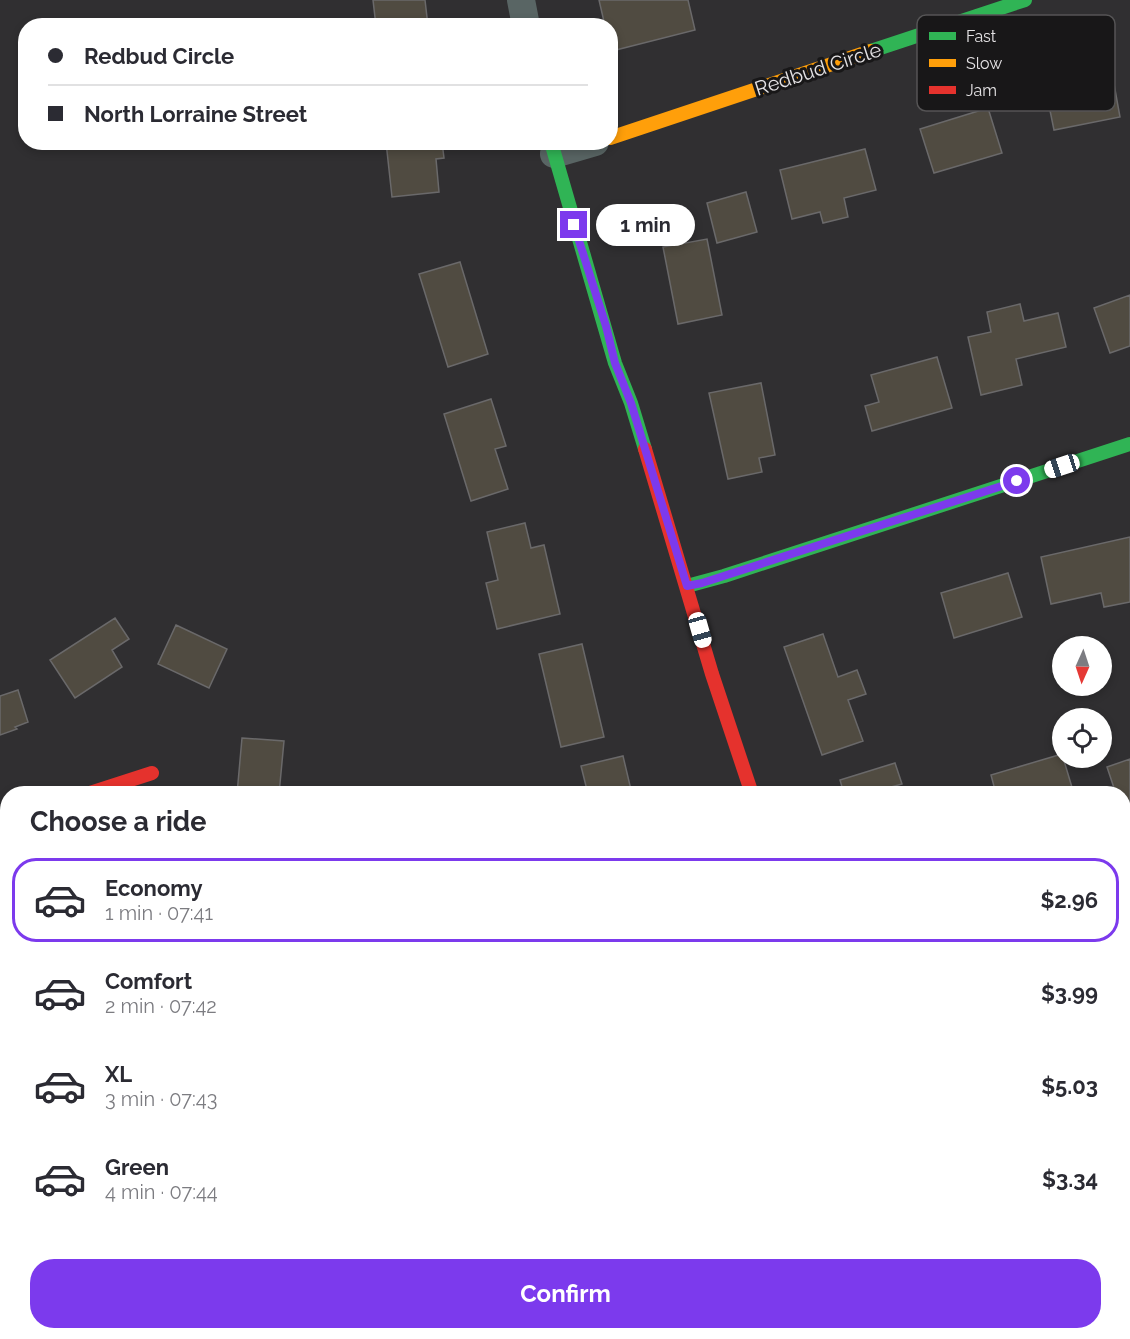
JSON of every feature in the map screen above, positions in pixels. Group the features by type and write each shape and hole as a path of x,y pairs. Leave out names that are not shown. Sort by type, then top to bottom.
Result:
{"street":[{"path":"522,0 525,18"},
{"name":"Redbud Circle","path":"980,15 1025,0"},
{"name":"Redbud Circle","path":"618,135 917,36"},
{"path":"554,150 615,363 631,403 712,674 749,786"},
{"path":"687,586 1130,444"},
{"path":"112,786 152,773"}],"building":[{"path":"373,0 425,0 427,18 375,18"},
{"path":"599,0 688,0 695,30 618,49 618,18 603,18"},
{"path":"1115,90 1120,117 1054,130 1050,111 1115,111"},
{"path":"978,111 989,111 1002,153 934,173 920,129"},
{"path":"865,149 876,190 844,198 848,217 823,223 820,212 792,219 780,170"},
{"path":"387,150 443,150 444,158 436,159 439,192 392,197"},
{"path":"746,192 757,232 717,243 707,203"},
{"path":"707,239 722,315 678,324 663,247"},
{"path":"460,262 488,354 448,367 419,274"},
{"path":"1130,295 1130,346 1110,353 1094,308"},
{"path":"1020,304 1024,321 1058,313 1066,347 1016,359 1022,385 981,395 968,337 991,332 987,312"},
{"path":"937,357 952,408 872,431 865,406 879,402 871,375"},
{"path":"761,383 775,455 759,458 762,472 728,479 709,393"},
{"path":"491,399 506,446 495,449 508,489 471,501 444,414"},
{"path":"525,523 531,548 544,545 560,614 497,629 486,583 498,580 487,532"},
{"path":"1130,537 1130,602 1104,607 1101,593 1051,604 1041,557"},
{"path":"1008,573 1022,617 954,638 941,593"},
{"path":"115,618 129,639 112,650 122,667 75,698 50,660"},
{"path":"176,625 227,649 209,688 158,664"},
{"path":"823,634 838,677 857,670 866,694 848,700 863,741 822,755 784,647"},
{"path":"582,644 604,737 561,747 539,654"},
{"path":"18,690 28,722 0,735 0,696"},
{"path":"242,738 284,741 280,786 238,786"},
{"path":"623,756 630,786 586,786 581,766"},
{"path":"1052,757 1052,768 1066,768 1072,786 994,786 991,775"},
{"path":"1130,759 1130,786 1113,786 1107,768"},
{"path":"895,763 902,784 842,786 840,780"}],"traffic: fast":[{"path":"980,15 1025,0"},
{"path":"871,51 917,36"},
{"path":"553,150 615,363 631,403 645,449"},
{"path":"687,586 1130,444"}],"traffic: slow":[{"path":"618,135 871,51"}],"traffic: jam":[{"path":"645,449 712,674 749,786"},
{"path":"112,786 152,773"}],"route":[{"path":"574,225 606,326 615,363 631,403 687,586 1017,481"}]}
